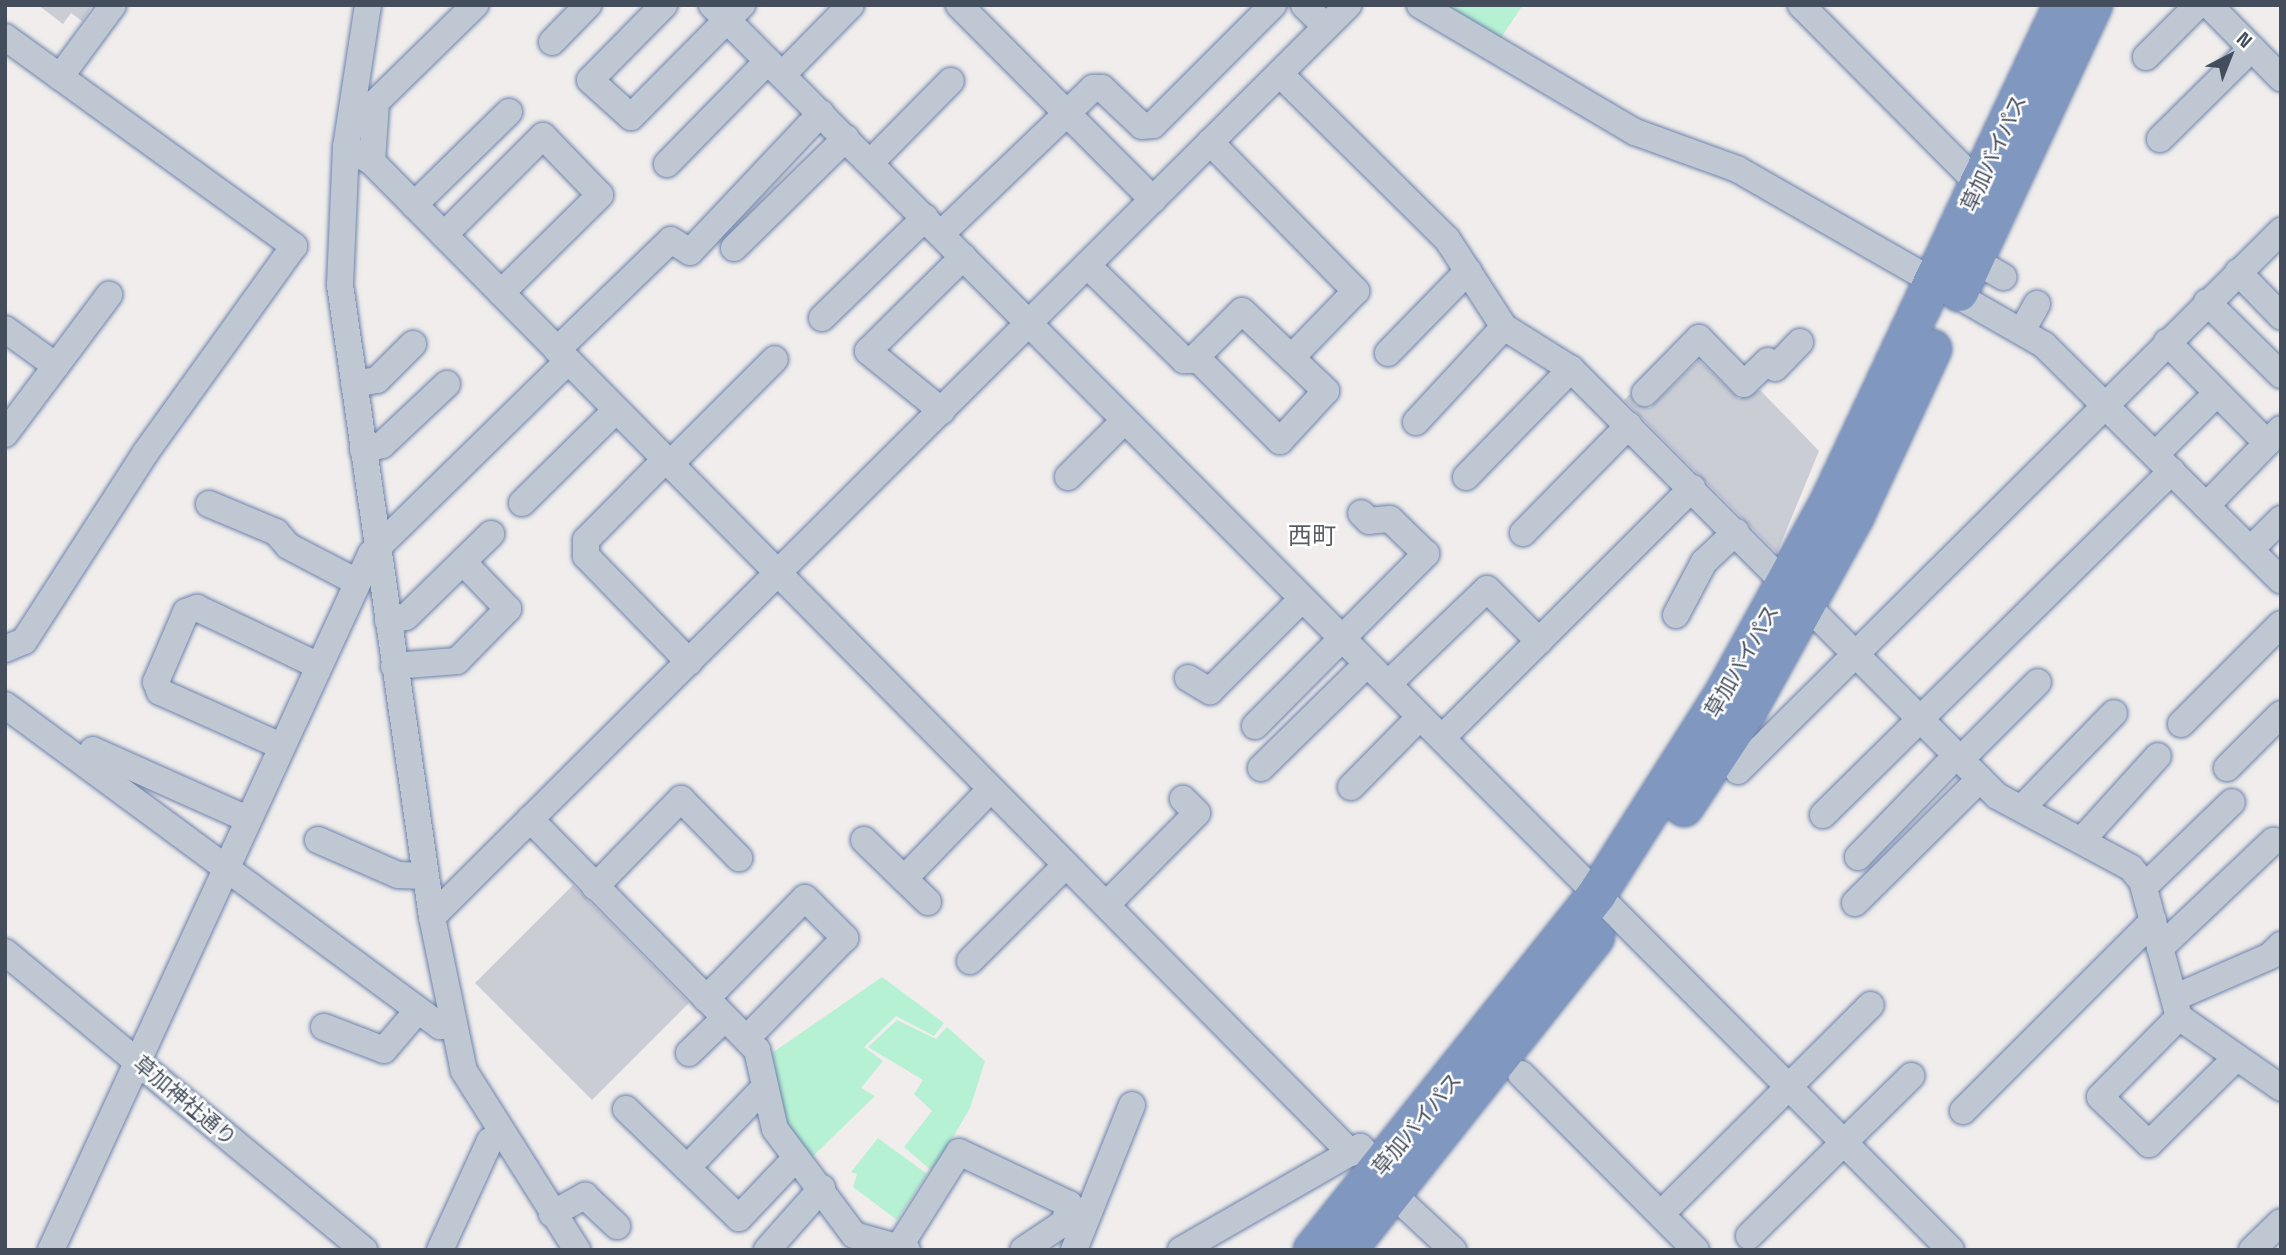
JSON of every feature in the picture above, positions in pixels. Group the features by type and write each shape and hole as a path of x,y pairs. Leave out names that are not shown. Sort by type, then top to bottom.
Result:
{"highway":[{"name":"草加バイパス","path":"1313,1250 1375,1171 1605,902 1747,711 1797,592 1849,436 1968,278 1979,184 2063,5"},
{"name":"草加バイパス","path":"1605,902 1729,663 1797,592 1968,278 2093,5"},
{"name":"草加バイパス","path":"1347,1250 1375,1171"}],"street":[{"path":"60,77 113,5"},
{"path":"368,5 346,147 340,285 425,876 432,917 449,979 450,1026 464,1071 577,1250"},
{"path":"372,162 376,102 475,5"},
{"path":"552,42 588,5"},
{"path":"664,5 590,80 631,117 727,10 775,68 1951,1250"},
{"path":"667,164 851,5"},
{"path":"960,5 1153,200"},
{"path":"822,318 1067,114 1102,88 1142,126 1153,125 1273,5"},
{"path":"1304,5 1326,27"},
{"path":"432,917 1030,325 1348,5"},
{"path":"1420,5 1635,132 1737,169 1968,278 2022,331 2104,403 2281,580"},
{"path":"1801,5 1979,184"},
{"path":"2146,57 2198,5"},
{"path":"2209,5 2281,78"},
{"path":"5,37 294,246 146,452 24,640 5,649"},
{"path":"2160,139 2252,48"},
{"path":"1280,74 1447,240 1504,327 1571,369 1797,592 1919,721 1980,779 2022,808 2131,868 2144,887 2177,1007 2236,1058 2281,1088"},
{"path":"870,163 951,80"},
{"path":"414,205 509,112"},
{"path":"51,1250 247,819 357,582 377,546 563,356 671,240 690,252 821,113"},
{"path":"444,235 543,136 600,195 501,293"},
{"path":"734,248 846,138"},
{"path":"1210,142 1356,291 1291,358"},
{"path":"346,147 372,162 1066,865 1453,1250"},
{"path":"1738,771 2104,403 2122,372 2167,342 2281,231"},
{"path":"942,411 868,351 963,257"},
{"path":"1087,265 1184,360 1196,357 1242,311 1326,391 1280,441 1196,357"},
{"path":"1388,353 1468,271"},
{"path":"2238,272 2281,316"},
{"path":"5,434 109,295"},
{"path":"2207,302 2281,375"},
{"path":"2022,331 2037,304"},
{"path":"1416,422 1504,327"},
{"path":"5,329 56,366"},
{"path":"1645,393 1699,338 1744,384 1800,342"},
{"path":"2167,342 2217,393 2274,436 2206,506"},
{"path":"354,384 377,380 413,345"},
{"path":"689,662 586,556 586,540 775,359"},
{"path":"1466,477 1571,369"},
{"path":"363,450 382,445 447,384"},
{"path":"1823,815 1919,721 2164,462 2217,393"},
{"path":"522,503 616,410"},
{"path":"1068,477 1124,421"},
{"path":"1523,533 1629,425"},
{"path":"1441,738 1692,488"},
{"path":"209,504 276,532 288,546 357,582"},
{"path":"1255,726 1426,554 1390,519 1369,521 1361,513"},
{"path":"2250,550 2281,519"},
{"path":"1676,615 1704,562 1736,532"},
{"path":"388,621 407,617 491,534"},
{"path":"394,666 457,661 509,610 463,562"},
{"path":"1388,684 1487,589 1539,641"},
{"path":"1188,678 1210,691 1302,599"},
{"path":"281,746 160,692 156,682 186,612 197,608 319,666"},
{"path":"2181,724 2281,624"},
{"path":"1262,768 1287,755 1367,664"},
{"path":"1858,857 2038,682"},
{"path":"5,705 418,1010 450,1026"},
{"path":"2022,808 2114,713"},
{"path":"2227,768 2281,714"},
{"path":"1351,787 1420,717"},
{"path":"110,753 247,819"},
{"path":"2082,840 2158,756"},
{"path":"1855,904 1980,779"},
{"path":"904,879 991,789"},
{"path":"595,887 681,799 739,858"},
{"path":"1106,905 1196,813 1183,799"},
{"path":"2144,887 2232,802"},
{"path":"530,819 757,1050 775,1129 822,1188 854,1235 868,1245 903,1249 959,1152 1069,1204 1065,1222 1023,1250"},
{"path":"318,840 398,874 425,876"},
{"path":"864,840 928,902"},
{"path":"2160,948 2273,841"},
{"path":"970,961 1066,865"},
{"path":"706,999 805,898 845,938 746,1039"},
{"path":"1963,1111 2153,921"},
{"path":"2236,1058 2149,1144 2100,1097 2177,1007 2270,956 2281,945"},
{"name":"草加神社通り","path":"5,952 364,1250"},
{"path":"1661,1214 1871,1005"},
{"path":"324,1027 384,1050 418,1010"},
{"path":"689,1053 724,1018"},
{"path":"1521,1074 1696,1250"},
{"path":"1749,1236 1911,1076"},
{"path":"687,1168 765,1087"},
{"path":"1074,1250 1132,1105"},
{"path":"626,1109 739,1218 796,1158"},
{"path":"440,1250 490,1140 503,1133"},
{"path":"1181,1250 1375,1171"},
{"path":"767,1250 822,1188"},
{"path":"552,1214 585,1195 617,1226"},
{"path":"2252,1250 2281,1222"}],"green space":[{"path":"1433,5 1523,5 1498,42"},
{"path":"882,977 944,1023 934,1036 896,1016 864,1047 883,1061 861,1088 875,1096 810,1159 784,1122 772,1053"},
{"path":"897,1020 936,1039 947,1027 985,1061 970,1108 933,1172 904,1147 932,1111 914,1094 923,1080 868,1047"},
{"path":"878,1138 927,1174 897,1220 853,1187 857,1174 851,1172"}],"building":[{"path":"38,5 93,5 82,21 71,13 63,24"},
{"path":"1699,360 1739,399 1760,390 1819,451 1777,553 1624,400 1630,394 1635,405 1650,408"},
{"path":"573,885 689,1003 592,1100 475,983"}],"district":[{"name":"西町","path":"1312,536"}]}
